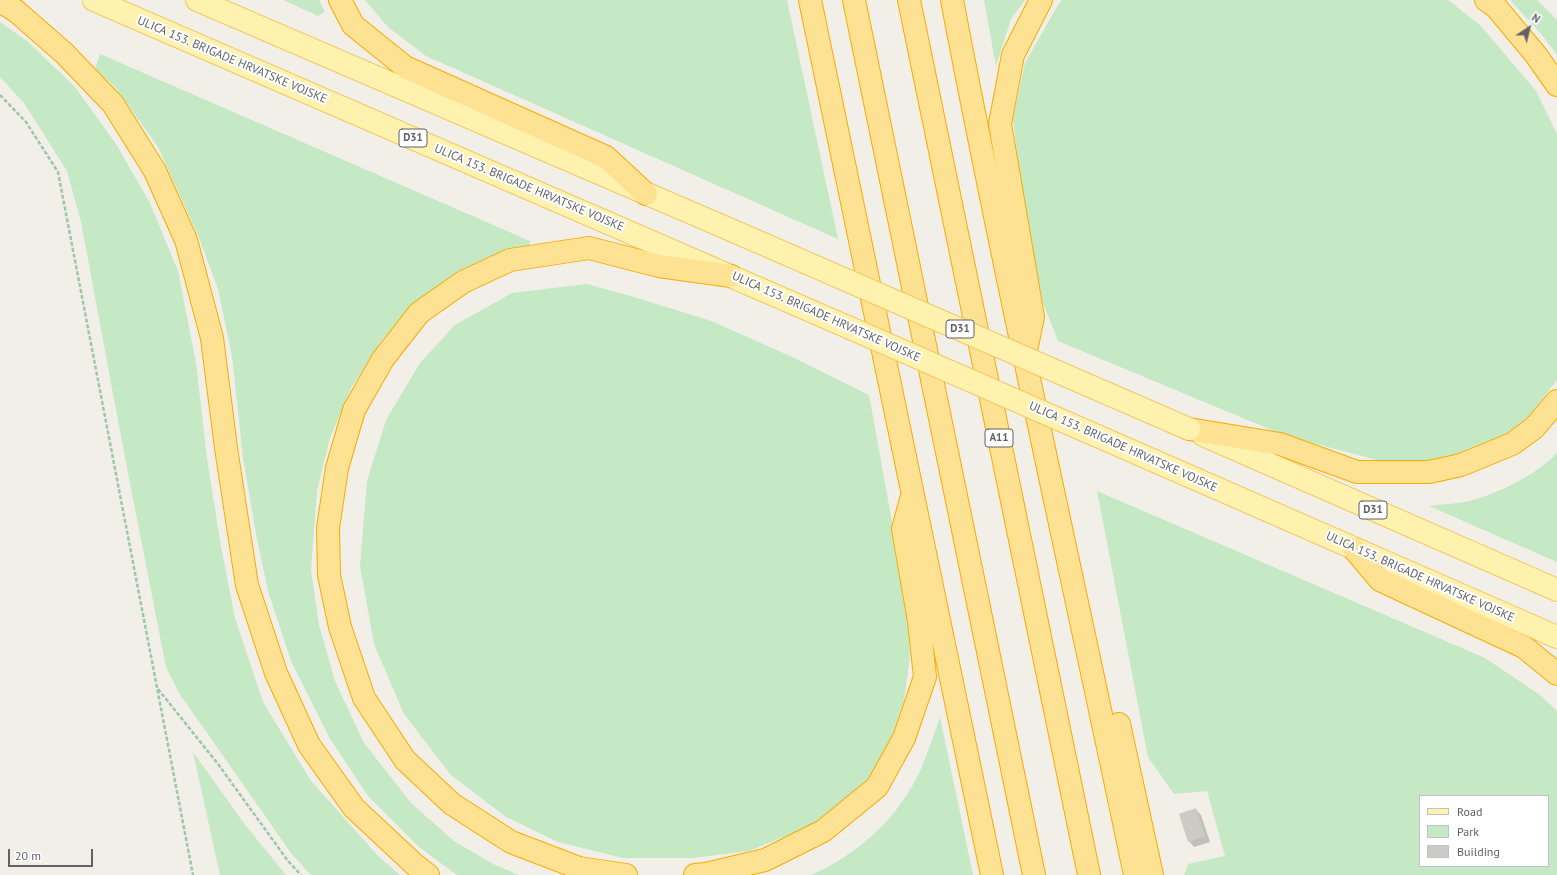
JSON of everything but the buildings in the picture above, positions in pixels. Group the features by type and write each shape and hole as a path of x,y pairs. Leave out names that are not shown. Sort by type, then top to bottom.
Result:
{"highway":[{"path":"340,0 353,25 405,67 606,157 646,194"},
{"path":"796,0 800,22 819,50"},
{"path":"810,0 819,50 913,492 992,875"},
{"path":"854,0 1034,875"},
{"name":"A11","path":"909,0 1089,875"},
{"path":"952,0 1024,357 1082,618 1135,875"},
{"path":"1024,357 1033,317 1000,124 1012,55 1041,0"},
{"path":"1486,0 1496,7 1536,55 1557,85"},
{"path":"0,1 16,11 64,53 113,104 155,171 186,240 212,338 226,448 247,585 276,673 309,745 354,808 428,875"},
{"path":"626,875 579,868 511,842 452,804 405,760 364,698 340,627 329,575 328,528 337,468 354,410 383,359 419,313 463,282 510,260 589,248 659,266 731,276"},
{"path":"1189,429 1280,444 1357,472 1429,472 1461,465 1512,444 1534,428 1557,401"},
{"path":"695,875 706,874 765,860 823,831 877,786 904,738 924,677 919,621 903,529 913,492"},
{"path":"1354,549 1380,580 1524,647 1557,674"},
{"path":"1082,618 1101,641 1152,875"}],"main road":[{"name":"ULICA 153. BRIGADE HRVATSKE VOJSKE","path":"94,0 731,276 1557,637"},
{"name":"D31","path":"197,0 731,230 1557,590"}],"path":[{"path":"0,95 26,122 58,172 193,875"},
{"path":"157,689 218,764 288,861 301,875"}],"green space":[{"path":"283,0 319,0 325,12 318,16"},
{"path":"365,0 787,0 838,239 426,56 388,27"},
{"path":"984,0 1025,0 1011,19 996,66"},
{"path":"1062,0 1448,0 1481,26 1536,91 1557,134 1557,380 1526,420 1487,446 1442,460 1381,461 1286,436 1058,341 1043,303 1022,193 1013,119 1025,63"},
{"path":"1510,0 1537,0 1557,20 1557,55 1542,35"},
{"path":"0,22 27,41 75,87 116,144 149,201 178,271 196,363 207,458 221,547 235,618 263,702 311,781 378,856 400,875 311,875 291,853 179,693 166,667 81,222 67,171 24,103 0,77"},
{"path":"100,54 530,241 529,247 447,281 409,307 380,342 351,388 330,438 317,490 311,570 319,625 335,681 364,743 411,803 454,841 493,864 519,875 457,875 419,847 368,796 329,737 291,661 268,591 256,534 243,458 232,356 218,289 198,235 158,147 116,88 95,69"},
{"path":"587,284 711,321 790,356 869,395 907,605 910,656 904,700 887,750 860,790 812,825 749,851 693,858 623,858 558,842 506,817 451,775 404,714 374,644 360,566 367,481 386,420 420,363 455,325 512,293"},
{"path":"1557,453 1557,562 1429,506 1458,503 1486,496 1533,473"},
{"path":"1097,491 1485,658 1540,695 1557,711 1557,875 1184,875 1188,864 1225,856 1207,791 1174,794 1148,757"},
{"path":"940,717 973,875 811,875 845,857 861,845 876,832 902,803 921,769"},
{"path":"193,752 246,826 286,875 220,875"}]}
